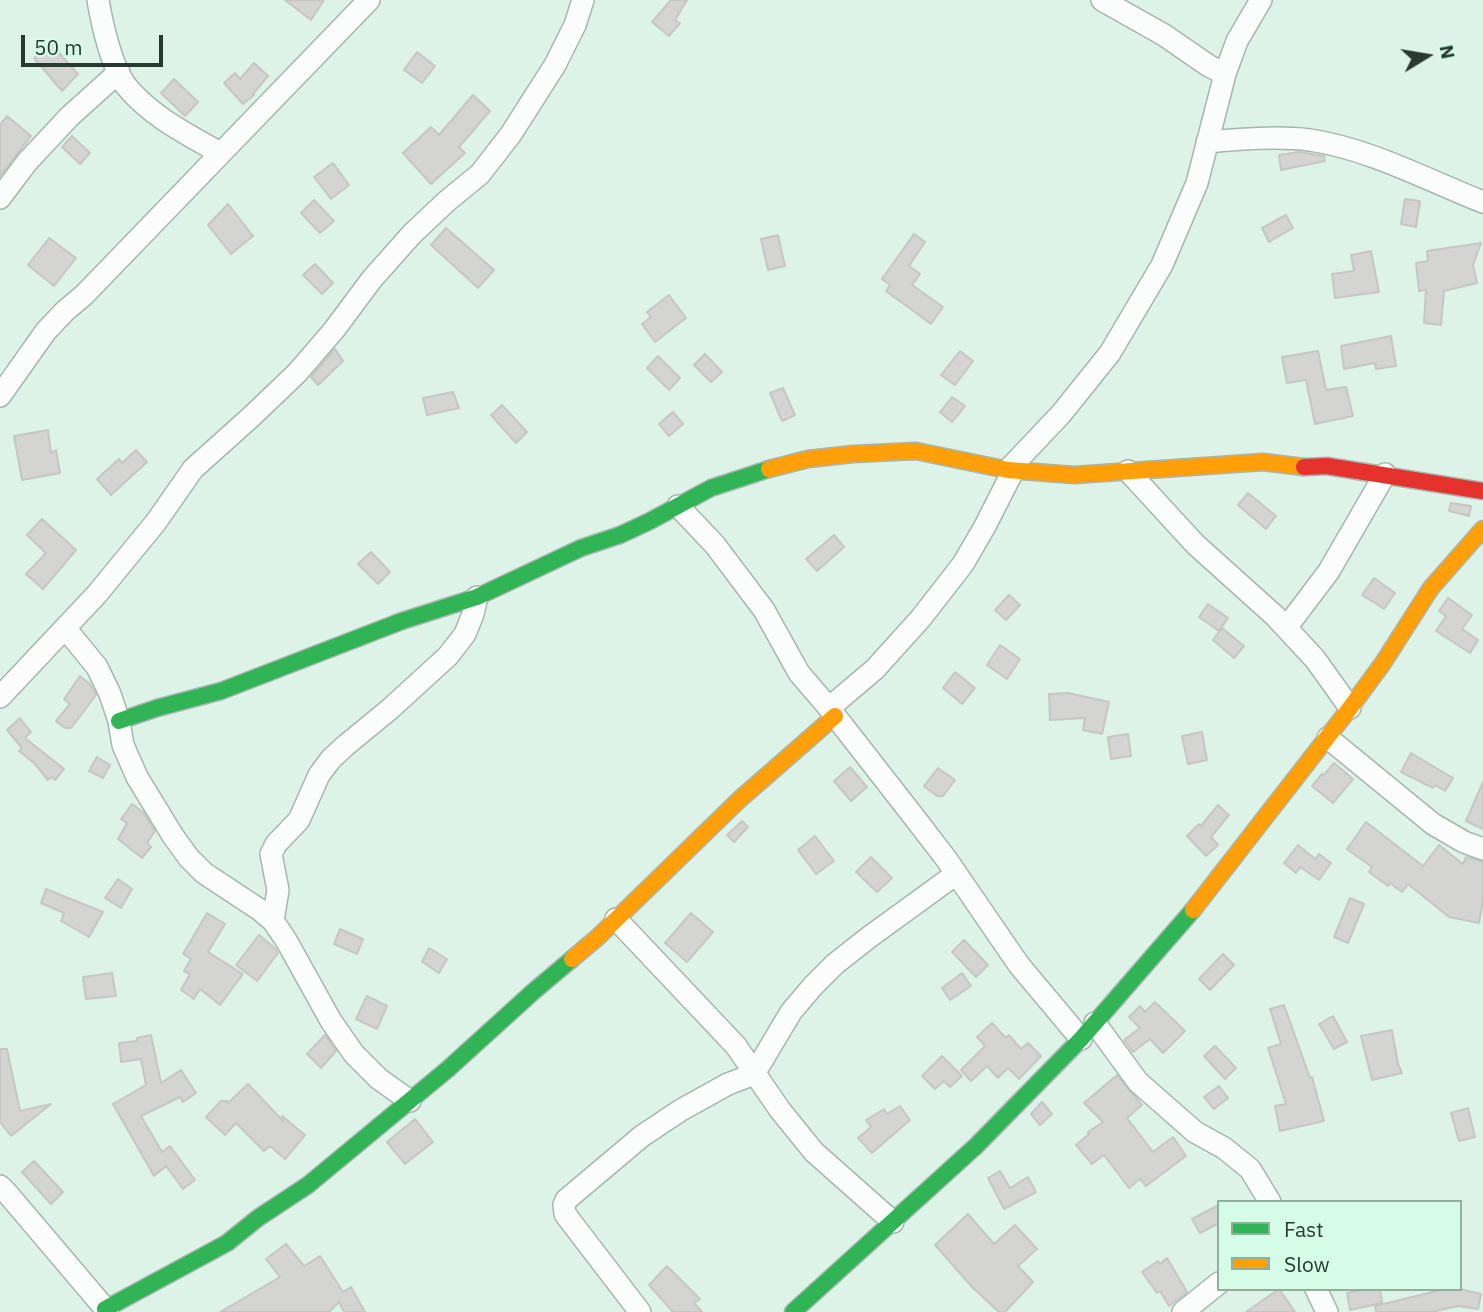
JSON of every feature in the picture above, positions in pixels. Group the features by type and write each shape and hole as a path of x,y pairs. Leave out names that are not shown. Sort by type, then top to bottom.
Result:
{"street":[{"path":"98,0 113,59 126,86 157,116 220,153"},
{"path":"0,396 46,331 369,0"},
{"path":"4,685 97,594 156,522 192,469 297,373 411,234 480,174 511,134 555,65 575,25 583,0"},
{"path":"1102,0 1225,74"},
{"path":"0,1186 106,1311 227,1243 308,1185 410,1101 616,919 875,669 921,618 963,564 984,528 1011,471 1110,353 1162,265 1197,183 1225,74 1237,41 1261,0"},
{"path":"0,198 27,162 70,116 119,72"},
{"path":"1207,142 1274,138 1310,141 1360,152 1483,202"},
{"path":"119,721 139,712 221,691 401,621 477,597 581,548 620,535 711,488 808,459 916,451 1011,471 1073,475 1263,462 1385,474 1483,491"},
{"path":"1128,471 1195,544 1275,616 1315,659 1350,708"},
{"path":"1286,628 1329,571 1385,474"},
{"path":"678,506 715,545 747,587 764,611 799,673 914,817 1019,965 1138,1082 1195,1132 1224,1148 1250,1169 1269,1200"},
{"path":"793,1312 976,1146 1088,1031 1193,910 1328,738 1383,663 1431,588 1483,529"},
{"path":"273,921 278,890 271,854 276,844 299,820 319,775 345,746 448,656 465,634 477,597"},
{"path":"65,628 97,667 110,694 123,745 137,777 189,858 204,873 234,891 273,921 331,1021 354,1054 379,1079 410,1101"},
{"path":"1328,738 1433,824 1464,842 1483,849"},
{"path":"640,1312 565,1214 566,1199 642,1136 681,1110 728,1084 754,1074 791,1012 835,964 956,874"},
{"path":"616,919 736,1046 814,1152 893,1222"},
{"path":"1183,1312 1217,1285"},
{"path":"1317,1291 1327,1312"}],"building":[{"path":"285,0 324,0 311,20"},
{"path":"671,0 687,0 675,20 680,23 669,36 652,22"},
{"path":"51,44 78,74 62,91 34,58"},
{"path":"417,52 435,66 422,83 404,70"},
{"path":"254,63 268,76 254,95 243,104 224,83 235,73 240,79"},
{"path":"174,79 198,102 185,116 161,93"},
{"path":"473,95 490,111 459,147 465,153 431,184 403,153 431,127 439,135"},
{"path":"7,116 31,136 0,176 0,125"},
{"path":"72,136 90,153 80,164 62,147"},
{"path":"1299,152 1324,156 1325,161 1281,170 1279,155"},
{"path":"333,163 349,185 331,199 314,177"},
{"path":"1405,199 1420,201 1416,227 1401,224"},
{"path":"314,200 334,221 320,233 301,213"},
{"path":"228,204 253,236 231,254 208,225"},
{"path":"1286,215 1293,228 1269,242 1262,228"},
{"path":"446,228 494,270 478,288 431,245"},
{"path":"914,234 925,242 909,266 920,274 912,285 943,307 931,324 886,291 890,285 882,279"},
{"path":"778,235 785,266 768,270 761,239"},
{"path":"49,238 76,258 54,286 28,265"},
{"path":"1481,243 1473,265 1477,283 1444,291 1441,325 1424,323 1426,290 1419,291 1416,263 1428,261 1427,251"},
{"path":"1371,251 1379,292 1335,298 1332,274 1354,271 1351,255"},
{"path":"315,264 333,283 322,294 303,275"},
{"path":"669,295 686,318 655,342 642,324 651,317 647,312"},
{"path":"1391,336 1396,366 1376,369 1375,363 1344,369 1341,346"},
{"path":"335,349 343,361 318,385 311,377"},
{"path":"960,351 973,361 955,385 941,375"},
{"path":"1318,351 1326,390 1346,387 1353,416 1315,424 1306,380 1287,383 1282,357"},
{"path":"705,354 722,372 711,382 694,365"},
{"path":"658,356 680,378 669,390 647,368"},
{"path":"783,388 795,415 782,421 770,393"},
{"path":"453,392 459,408 427,415 423,398"},
{"path":"952,397 965,406 952,422 940,412"},
{"path":"502,405 527,432 516,443 491,415"},
{"path":"673,412 683,424 669,436 659,424"},
{"path":"48,430 51,453 56,450 60,473 22,480 14,436"},
{"path":"136,450 147,462 111,495 97,479 119,459 122,463"},
{"path":"1248,493 1276,516 1266,529 1238,505"},
{"path":"1451,503 1471,506 1469,516 1449,511"},
{"path":"42,519 76,550 43,589 26,574 46,553 27,535"},
{"path":"834,535 844,547 817,571 806,559"},
{"path":"371,552 390,572 378,584 358,564"},
{"path":"1374,578 1395,593 1384,609 1362,595"},
{"path":"1009,595 1020,605 1006,620 995,610"},
{"path":"1448,598 1472,615 1462,629 1478,640 1470,653 1436,631 1446,616 1439,611"},
{"path":"1208,604 1228,618 1219,631 1199,617"},
{"path":"1222,628 1244,646 1234,658 1213,640"},
{"path":"1000,645 1020,659 1007,679 987,665"},
{"path":"955,672 975,688 962,704 943,688"},
{"path":"80,676 90,684 96,695 71,728 65,728 56,721 70,704 64,699"},
{"path":"1068,693 1109,702 1102,734 1083,730 1085,718 1050,720 1049,694"},
{"path":"20,718 31,732 25,738 64,769 55,780 52,777 48,780 34,763 19,751 22,748 7,730"},
{"path":"1202,732 1207,760 1188,764 1182,736"},
{"path":"1128,734 1131,756 1111,759 1108,737"},
{"path":"1411,753 1453,778 1445,791 1401,772"},
{"path":"97,757 110,765 103,778 89,771"},
{"path":"1334,763 1353,779 1333,803 1312,786"},
{"path":"850,767 867,787 851,801 834,781"},
{"path":"938,768 955,780 943,796 937,796 924,786"},
{"path":"1483,782 1483,829 1466,821"},
{"path":"132,804 143,812 155,831 147,843 151,847 142,858 118,839 127,823 121,819"},
{"path":"1218,805 1229,815 1211,837 1218,845 1206,856 1187,836 1199,824 1201,826"},
{"path":"742,821 748,827 734,842 727,835"},
{"path":"1366,822 1423,866 1439,845 1463,864 1466,857 1483,862 1483,901 1479,923 1449,917 1408,884 1402,892 1390,883 1388,886 1369,872 1372,867 1347,849"},
{"path":"815,836 834,861 816,874 798,850"},
{"path":"1298,845 1315,859 1319,854 1331,863 1319,880 1300,867 1296,873 1284,863"},
{"path":"871,857 892,878 877,892 856,872"},
{"path":"118,879 132,889 121,908 105,898"},
{"path":"46,889 103,912 89,937 61,921 64,913 41,903"},
{"path":"1350,898 1364,904 1348,943 1334,937"},
{"path":"207,913 225,924 208,952 243,974 220,1005 200,989 194,999 181,990 190,974 184,971 191,959 183,954"},
{"path":"691,913 713,932 687,962 665,943"},
{"path":"340,929 363,939 357,954 334,944"},
{"path":"259,935 278,953 257,981 236,965"},
{"path":"964,940 988,965 976,977 952,952"},
{"path":"429,948 447,959 439,973 422,962"},
{"path":"1223,954 1234,965 1210,990 1199,979"},
{"path":"112,973 116,996 86,999 83,977"},
{"path":"962,973 971,986 950,1000 942,988"},
{"path":"367,996 387,1006 377,1029 356,1019"},
{"path":"1155,1002 1185,1031 1163,1053 1150,1039 1133,1052 1124,1040 1140,1028 1129,1017 1140,1006 1145,1012"},
{"path":"1284,1005 1310,1078 1312,1077 1324,1121 1280,1131 1275,1106 1286,1104 1268,1048 1281,1044 1270,1009"},
{"path":"1333,1016 1347,1042 1334,1049 1319,1024"},
{"path":"992,1023 1006,1038 1009,1035 1021,1049 1028,1043 1041,1056 1019,1079 1008,1068 998,1078 987,1066 971,1081 961,1070 985,1046 977,1037"},
{"path":"1392,1030 1402,1073 1372,1080 1361,1036"},
{"path":"151,1035 161,1083 181,1070 196,1093 183,1102 180,1097 141,1116 162,1152 170,1146 195,1180 183,1189 166,1166 154,1176 113,1104 146,1085 141,1059 121,1062 119,1043 137,1041 137,1038"},
{"path":"325,1035 336,1051 321,1068 307,1054"},
{"path":"1215,1046 1236,1068 1225,1079 1204,1056"},
{"path":"0,1049 7,1049 20,1111 51,1104 11,1136 0,1122"},
{"path":"942,1056 962,1076 950,1087 944,1081 935,1089 922,1076"},
{"path":"1117,1075 1142,1105 1127,1118 1153,1152 1173,1137 1186,1156 1146,1186 1140,1179 1129,1188 1104,1155 1092,1164 1076,1145 1088,1132 1103,1122 1084,1103"},
{"path":"248,1084 283,1121 282,1116 305,1135 285,1159 270,1146 264,1151 236,1123 225,1135 206,1117 221,1101 228,1103"},
{"path":"1219,1086 1228,1098 1214,1109 1204,1097"},
{"path":"1042,1102 1052,1114 1040,1125 1031,1114"},
{"path":"900,1106 910,1120 872,1153 858,1138 871,1127 866,1120 884,1109 887,1114"},
{"path":"1468,1108 1475,1137 1459,1141 1451,1113"},
{"path":"415,1119 433,1142 405,1164 387,1142"},
{"path":"34,1161 63,1192 51,1204 22,1172"},
{"path":"1000,1171 1010,1188 1028,1177 1036,1192 1004,1209 988,1178"},
{"path":"1217,1206 1217,1224 1200,1233 1192,1219"},
{"path":"968,1214 994,1244 1015,1225 1037,1249 1018,1266 1033,1282 1005,1312 999,1312 973,1288 935,1245"},
{"path":"286,1244 304,1266 320,1256 343,1292 351,1287 365,1312 344,1312 339,1302 329,1312 220,1312 280,1277 266,1259"},
{"path":"1167,1258 1187,1292 1169,1306 1160,1291 1157,1293 1142,1272"},
{"path":"667,1266 700,1299 694,1303 702,1312 673,1312 649,1285"},
{"path":"1462,1289 1481,1294 1478,1309 1458,1306 1432,1312 1376,1312 1375,1306 1437,1291"},
{"path":"1276,1291 1280,1291 1295,1312 1246,1312"},
{"path":"1380,1291 1382,1303 1350,1310 1347,1293"}],"traffic: fast":[{"path":"119,721 221,691 402,621 477,597 581,548 620,535 711,488 769,469"},
{"path":"793,1312 976,1146 1081,1039 1193,910"},
{"path":"105,1309 227,1243 258,1218 308,1185 448,1069 572,959"}],"traffic: slow":[{"path":"769,469 808,459 916,451 1008,470 1074,475 1263,462 1304,467"},
{"path":"1193,910 1350,708 1383,663 1431,588 1483,529"},
{"path":"572,959 739,800 835,716"}],"traffic: jam":[{"path":"1304,467 1327,466 1483,491"}]}
